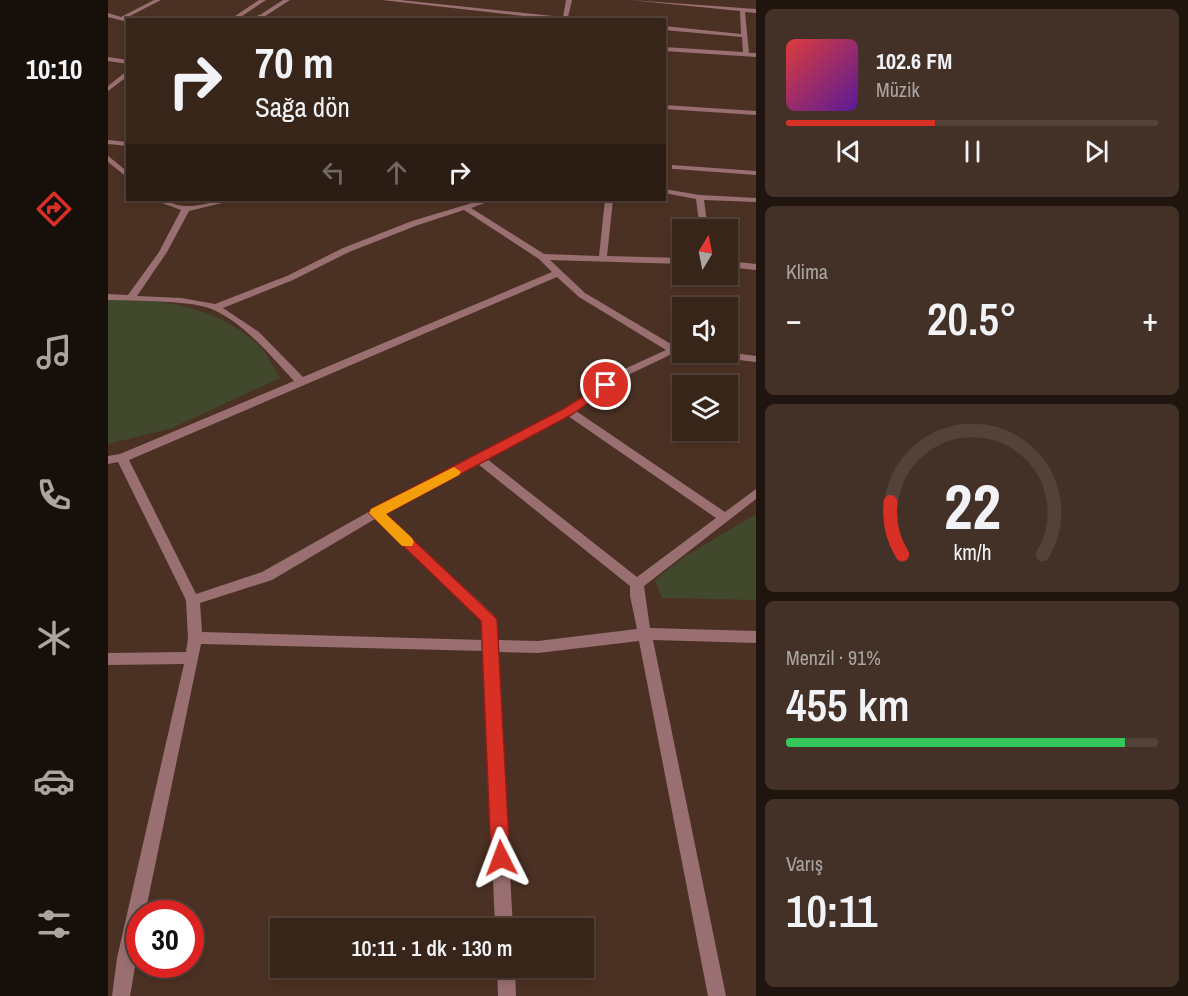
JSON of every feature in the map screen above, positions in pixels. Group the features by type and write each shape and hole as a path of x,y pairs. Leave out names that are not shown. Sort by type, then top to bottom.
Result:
{"street":[{"path":"127,18 158,0"},
{"path":"234,18 263,0"},
{"path":"256,18 287,0"},
{"path":"385,0 556,18"},
{"path":"566,18 569,0"},
{"path":"633,0 756,10"},
{"path":"742,9 746,55"},
{"path":"108,15 125,19"},
{"path":"666,28 745,36"},
{"path":"666,49 756,55"},
{"path":"108,59 126,62"},
{"path":"118,68 126,70"},
{"path":"108,89 126,73"},
{"path":"666,107 756,113"},
{"path":"108,142 126,144"},
{"path":"108,158 126,174"},
{"path":"675,167 756,173"},
{"path":"666,190 700,197 756,200"},
{"path":"700,197 703,219"},
{"path":"161,201 186,209 226,201"},
{"path":"216,307 290,278 346,250 485,201"},
{"path":"603,257 609,201"},
{"path":"464,207 542,257 582,296 672,348"},
{"path":"130,297 163,252 186,209"},
{"path":"542,257 672,260"},
{"path":"738,265 756,267"},
{"path":"108,460 122,458 558,273"},
{"path":"108,297 182,301 216,307 256,334 302,383"},
{"path":"193,600 267,576 376,513 569,411 624,372 672,353"},
{"path":"738,357 756,359"},
{"path":"569,411 725,518"},
{"path":"121,996 126,958 195,638 193,600 122,458"},
{"path":"479,459 637,584 717,996"},
{"path":"637,584 756,493"},
{"path":"376,513 489,619 504,918"},
{"path":"195,638 538,647 645,634 756,637"},
{"path":"108,659 192,658"},
{"path":"506,978 507,996"}],"green space":[{"path":"108,298 149,301 189,308 227,322 260,347 280,378 172,428 108,444"},
{"path":"756,514 756,600 662,598 655,580 684,557"}],"slow traffic":[{"path":"407,542 376,513 454,472"}],"route":[{"path":"501,858 489,619 376,513 567,412 606,385"}]}
